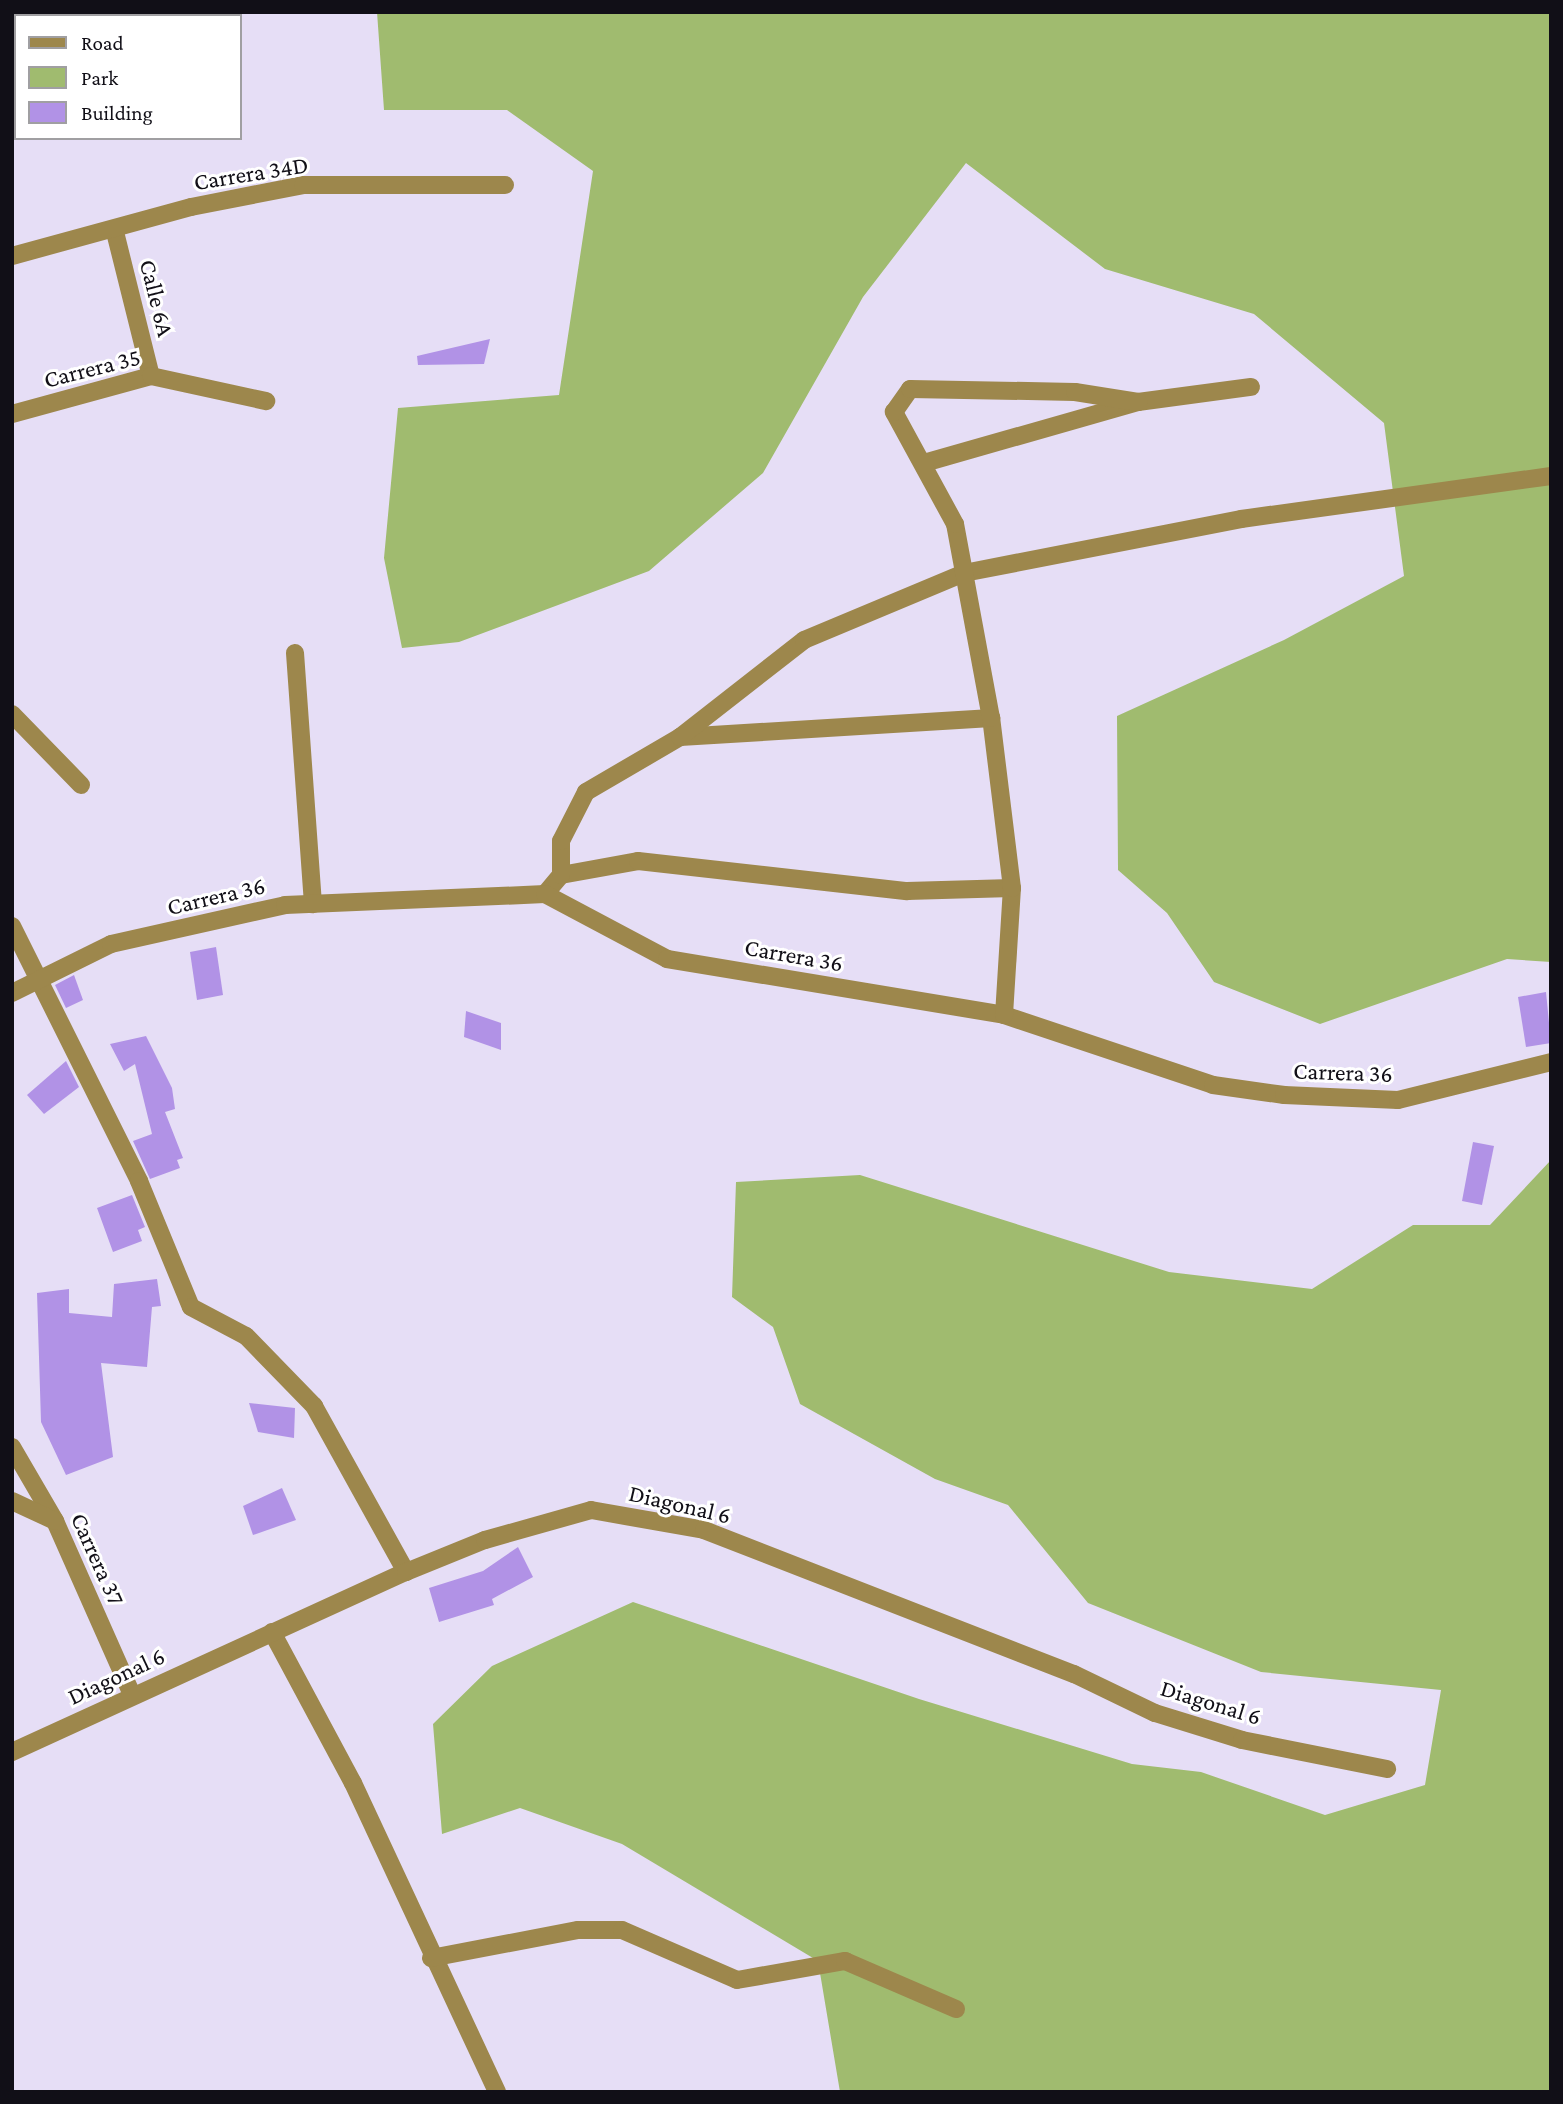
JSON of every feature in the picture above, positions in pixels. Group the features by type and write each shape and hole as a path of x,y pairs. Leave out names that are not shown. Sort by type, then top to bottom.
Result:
{"street":[{"name":"Carrera 34D","path":"12,256 115,232 191,207 303,185 505,185"},
{"name":"Calle 6A","path":"115,232 151,376"},
{"name":"Carrera 35","path":"12,414 151,376 266,401"},
{"path":"924,463 1138,402 1251,387"},
{"path":"1004,1015 1013,888 991,718 955,524 894,412 910,388 1075,392 1138,402"},
{"path":"561,875 561,841 586,792 680,737 804,640 964,573 1241,519 1551,476"},
{"path":"295,653 313,904"},
{"path":"12,714 81,785"},
{"path":"680,737 991,718"},
{"path":"545,894 561,875 638,861 907,891 1013,888"},
{"name":"Carrera 36","path":"12,992 38,975 111,944 313,904 545,894 667,959 1004,1015 1213,1085 1284,1096 1398,1100 1551,1062"},
{"path":"12,926 139,1181 191,1307 246,1336 314,1406 406,1572"},
{"name":"Carrera 37","path":"12,1447 55,1521 132,1695"},
{"path":"12,1502 55,1521"},
{"name":"Diagonal 6","path":"12,1752 406,1572 485,1540 591,1510 704,1530 1074,1674 1155,1713 1242,1740 1387,1769"},
{"path":"272,1632 353,1783 431,1958 498,2092"},
{"path":"431,1958 578,1930 622,1930 737,1980 845,1961 956,2008"}],"green space":[{"path":"377,12 1551,12 1551,962 1507,959 1320,1024 1214,982 1167,913 1118,870 1117,716 1284,640 1404,576 1384,423 1254,314 1105,269 966,163 863,297 763,473 649,571 459,642 402,648 384,558 398,408 559,395 593,171 507,110 384,110"},
{"path":"1551,1160 1551,2092 840,2092 818,1961 622,1844 520,1808 442,1834 433,1724 492,1666 633,1602 919,1699 1132,1764 1201,1772 1325,1815 1425,1785 1441,1690 1261,1672 1088,1603 1008,1505 935,1479 800,1404 773,1327 732,1297 736,1182 860,1175 1169,1272 1312,1289 1413,1225 1490,1225"}],"building":[{"path":"490,339 484,364 418,365 417,356"},
{"path":"216,947 223,995 197,1000 190,952"},
{"path":"74,975 83,1000 66,1008 55,985"},
{"path":"1546,992 1551,1043 1526,1047 1518,997"},
{"path":"466,1011 501,1023 501,1050 464,1037"},
{"path":"146,1036 172,1088 175,1109 165,1112 183,1158 177,1160 180,1168 150,1179 133,1141 152,1134 135,1064 124,1071 110,1044"},
{"path":"66,1061 79,1087 44,1114 27,1095"},
{"path":"1473,1142 1494,1146 1482,1205 1462,1201"},
{"path":"132,1195 145,1227 138,1230 142,1241 113,1252 97,1208"},
{"path":"157,1279 161,1306 152,1307 147,1367 101,1363 113,1457 66,1475 41,1422 37,1293 69,1289 69,1313 112,1317 114,1284"},
{"path":"249,1403 295,1408 294,1438 258,1432"},
{"path":"282,1488 296,1520 253,1535 243,1506"},
{"path":"518,1547 533,1577 492,1599 494,1605 439,1622 429,1588 483,1571"}]}
